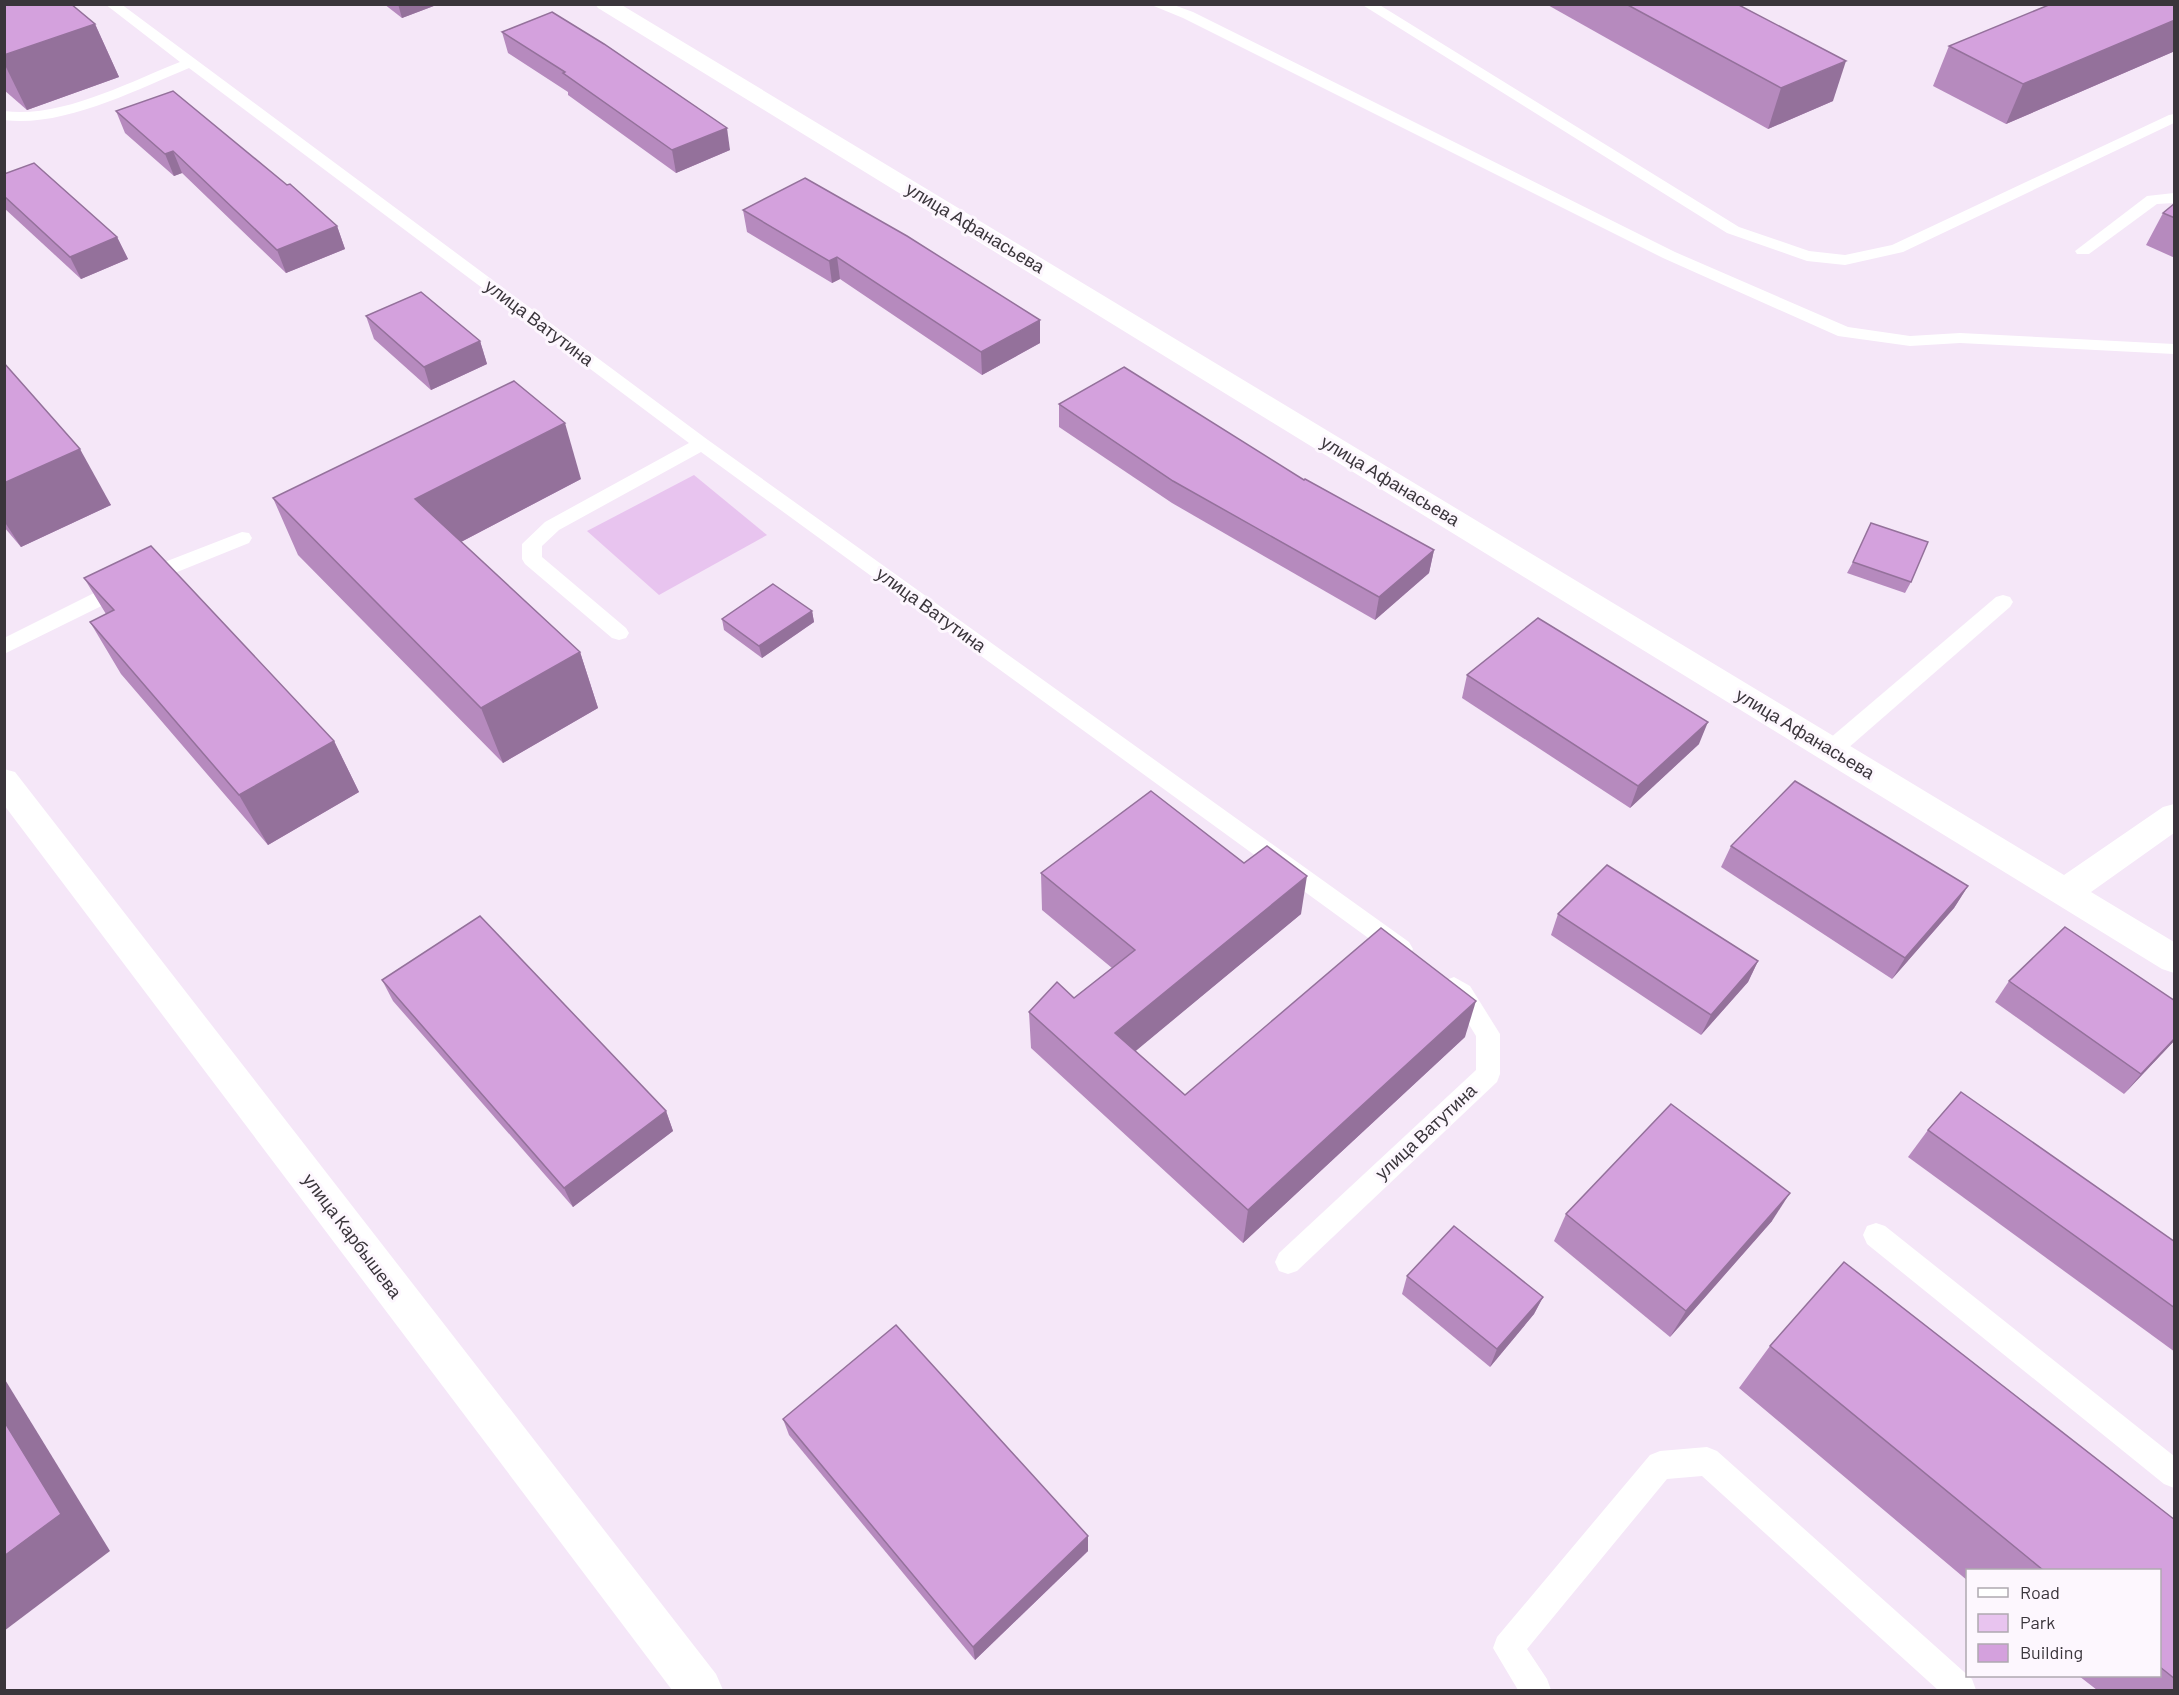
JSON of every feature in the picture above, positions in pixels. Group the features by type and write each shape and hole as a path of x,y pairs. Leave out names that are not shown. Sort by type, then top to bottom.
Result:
{"street":[{"name":"улица Афанасьева","path":"605,4 2175,959"},
{"name":"улица Карбышева","path":"4,781 700,1690"},
{"path":"2066,892 2175,816"}],"lane":[{"name":"улица Ватутина","path":"112,4 702,444 1414,959"},
{"path":"1156,4 1188,15 1670,255 1844,332 1910,341 1960,338 2175,349"},
{"path":"1368,4 1733,230 1807,255 1845,260 1897,249 2175,118"},
{"path":"4,115 12,118 58,112 190,63"},
{"path":"2083,251 2152,199 2175,198"},
{"path":"619,633 532,560 532,544 552,526 702,444"},
{"path":"4,647 133,582 242,538"},
{"path":"1831,750 2002,602"},
{"name":"улица Ватутина","path":"1288,1262 1488,1074 1488,1034 1462,993 1433,972"},
{"path":"1876,1235 2175,1474"},
{"path":"1536,1690 1508,1648 1660,1465 1707,1461 1961,1690"}],"green space":[{"path":"694,475 767,535 659,595 587,531"}],"building":[{"path":"4,4 71,4 95,24 4,55"},
{"path":"1626,4 1737,4 1846,61 1781,88"},
{"path":"2051,4 2175,4 2175,20 2023,84 1949,46"},
{"path":"552,12 604,44 727,128 672,150 563,73 565,72 502,32"},
{"path":"173,91 287,185 290,184 337,226 277,250 173,151 165,154 116,111"},
{"path":"34,163 117,237 70,257 4,196 4,174"},
{"path":"805,178 907,236 1040,320 981,352 837,257 829,261 743,210"},
{"path":"2175,203 2175,218 2163,213"},
{"path":"421,292 480,341 424,367 366,316"},
{"path":"4,363 80,449 4,483"},
{"path":"1124,367 1304,480 1434,550 1379,597 1173,481 1059,404"},
{"path":"514,381 565,423 415,499 580,652 481,708 273,498"},
{"path":"1871,523 1928,542 1911,582 1853,562"},
{"path":"151,546 334,741 239,795 90,622 114,610 84,578"},
{"path":"773,584 812,611 759,646 722,619"},
{"path":"1538,618 1708,722 1638,786 1467,675"},
{"path":"1795,781 1968,886 1905,958 1731,846"},
{"path":"1151,791 1244,863 1267,846 1307,876 1115,1033 1185,1095 1381,928 1476,1001 1248,1210 1029,1012 1057,982 1074,998 1135,950 1041,873"},
{"path":"1607,865 1758,961 1711,1015 1558,914"},
{"path":"480,916 666,1111 564,1188 382,980"},
{"path":"2065,927 2175,1001 2175,1038 2141,1074 2009,981"},
{"path":"1961,1092 2175,1242 2175,1308 1928,1130"},
{"path":"1671,1104 1790,1193 1686,1311 1566,1214"},
{"path":"1454,1226 1543,1297 1497,1349 1407,1276"},
{"path":"1844,1262 2175,1520 2175,1679 2161,1668 2161,1569 2042,1569 1770,1346"},
{"path":"896,1325 1088,1536 973,1647 783,1419"},
{"path":"4,1421 61,1514 4,1556"}]}
